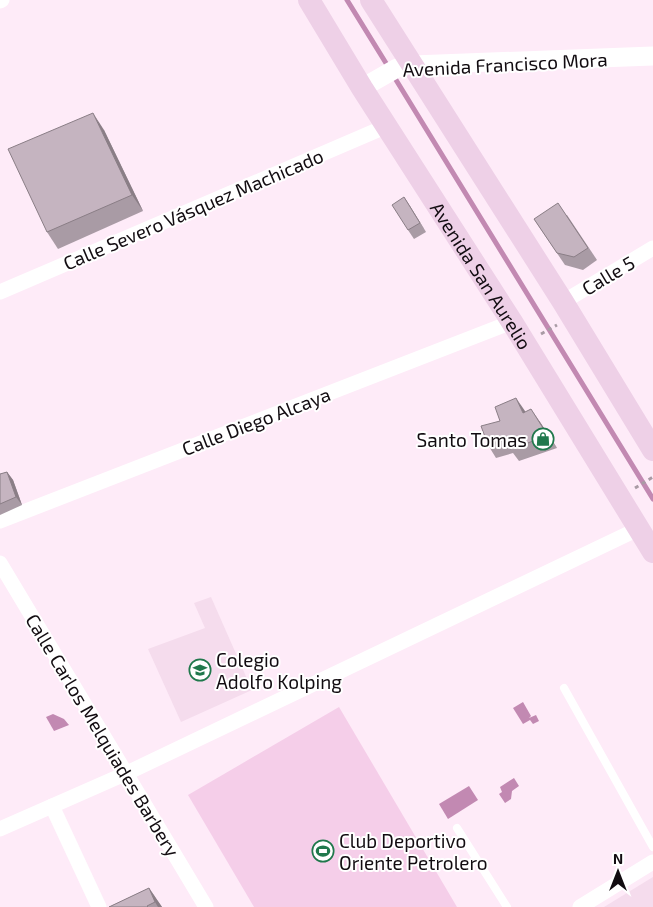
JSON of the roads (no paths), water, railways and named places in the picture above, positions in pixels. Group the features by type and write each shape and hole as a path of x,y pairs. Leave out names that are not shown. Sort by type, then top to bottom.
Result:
{"main road":[{"name":"Avenida San Aurelio","path":"309,0 367,85 387,126 512,322 653,552"},
{"path":"371,0 405,67 562,312 653,448"}],"street":[{"name":"Avenida Francisco Mora","path":"367,85 405,67 653,56"},
{"name":"Calle Severo Vásquez Machicado","path":"0,292 387,126"},
{"name":"Calle 5","path":"562,312 653,248"},
{"name":"Calle Diego Alcaya","path":"0,521 512,322"},
{"path":"0,829 127,773 638,529"},
{"name":"Calle Carlos Melquiades Barbery","path":"0,563 206,907"},
{"path":"52,806 99,907"},
{"path":"580,907 653,862"}],"lane":[{"path":"564,688 653,847"},
{"path":"457,828 507,907"}],"waterway":[{"path":"347,0 389,68"},
{"path":"393,75 653,499"}],"place":[{"name":"Santo Tomas","path":"543,439"},
{"name":"Colegio Adolfo Kolping","path":"200,670"},
{"name":"Club Deportivo Oriente Petrolero","path":"323,851"}]}
